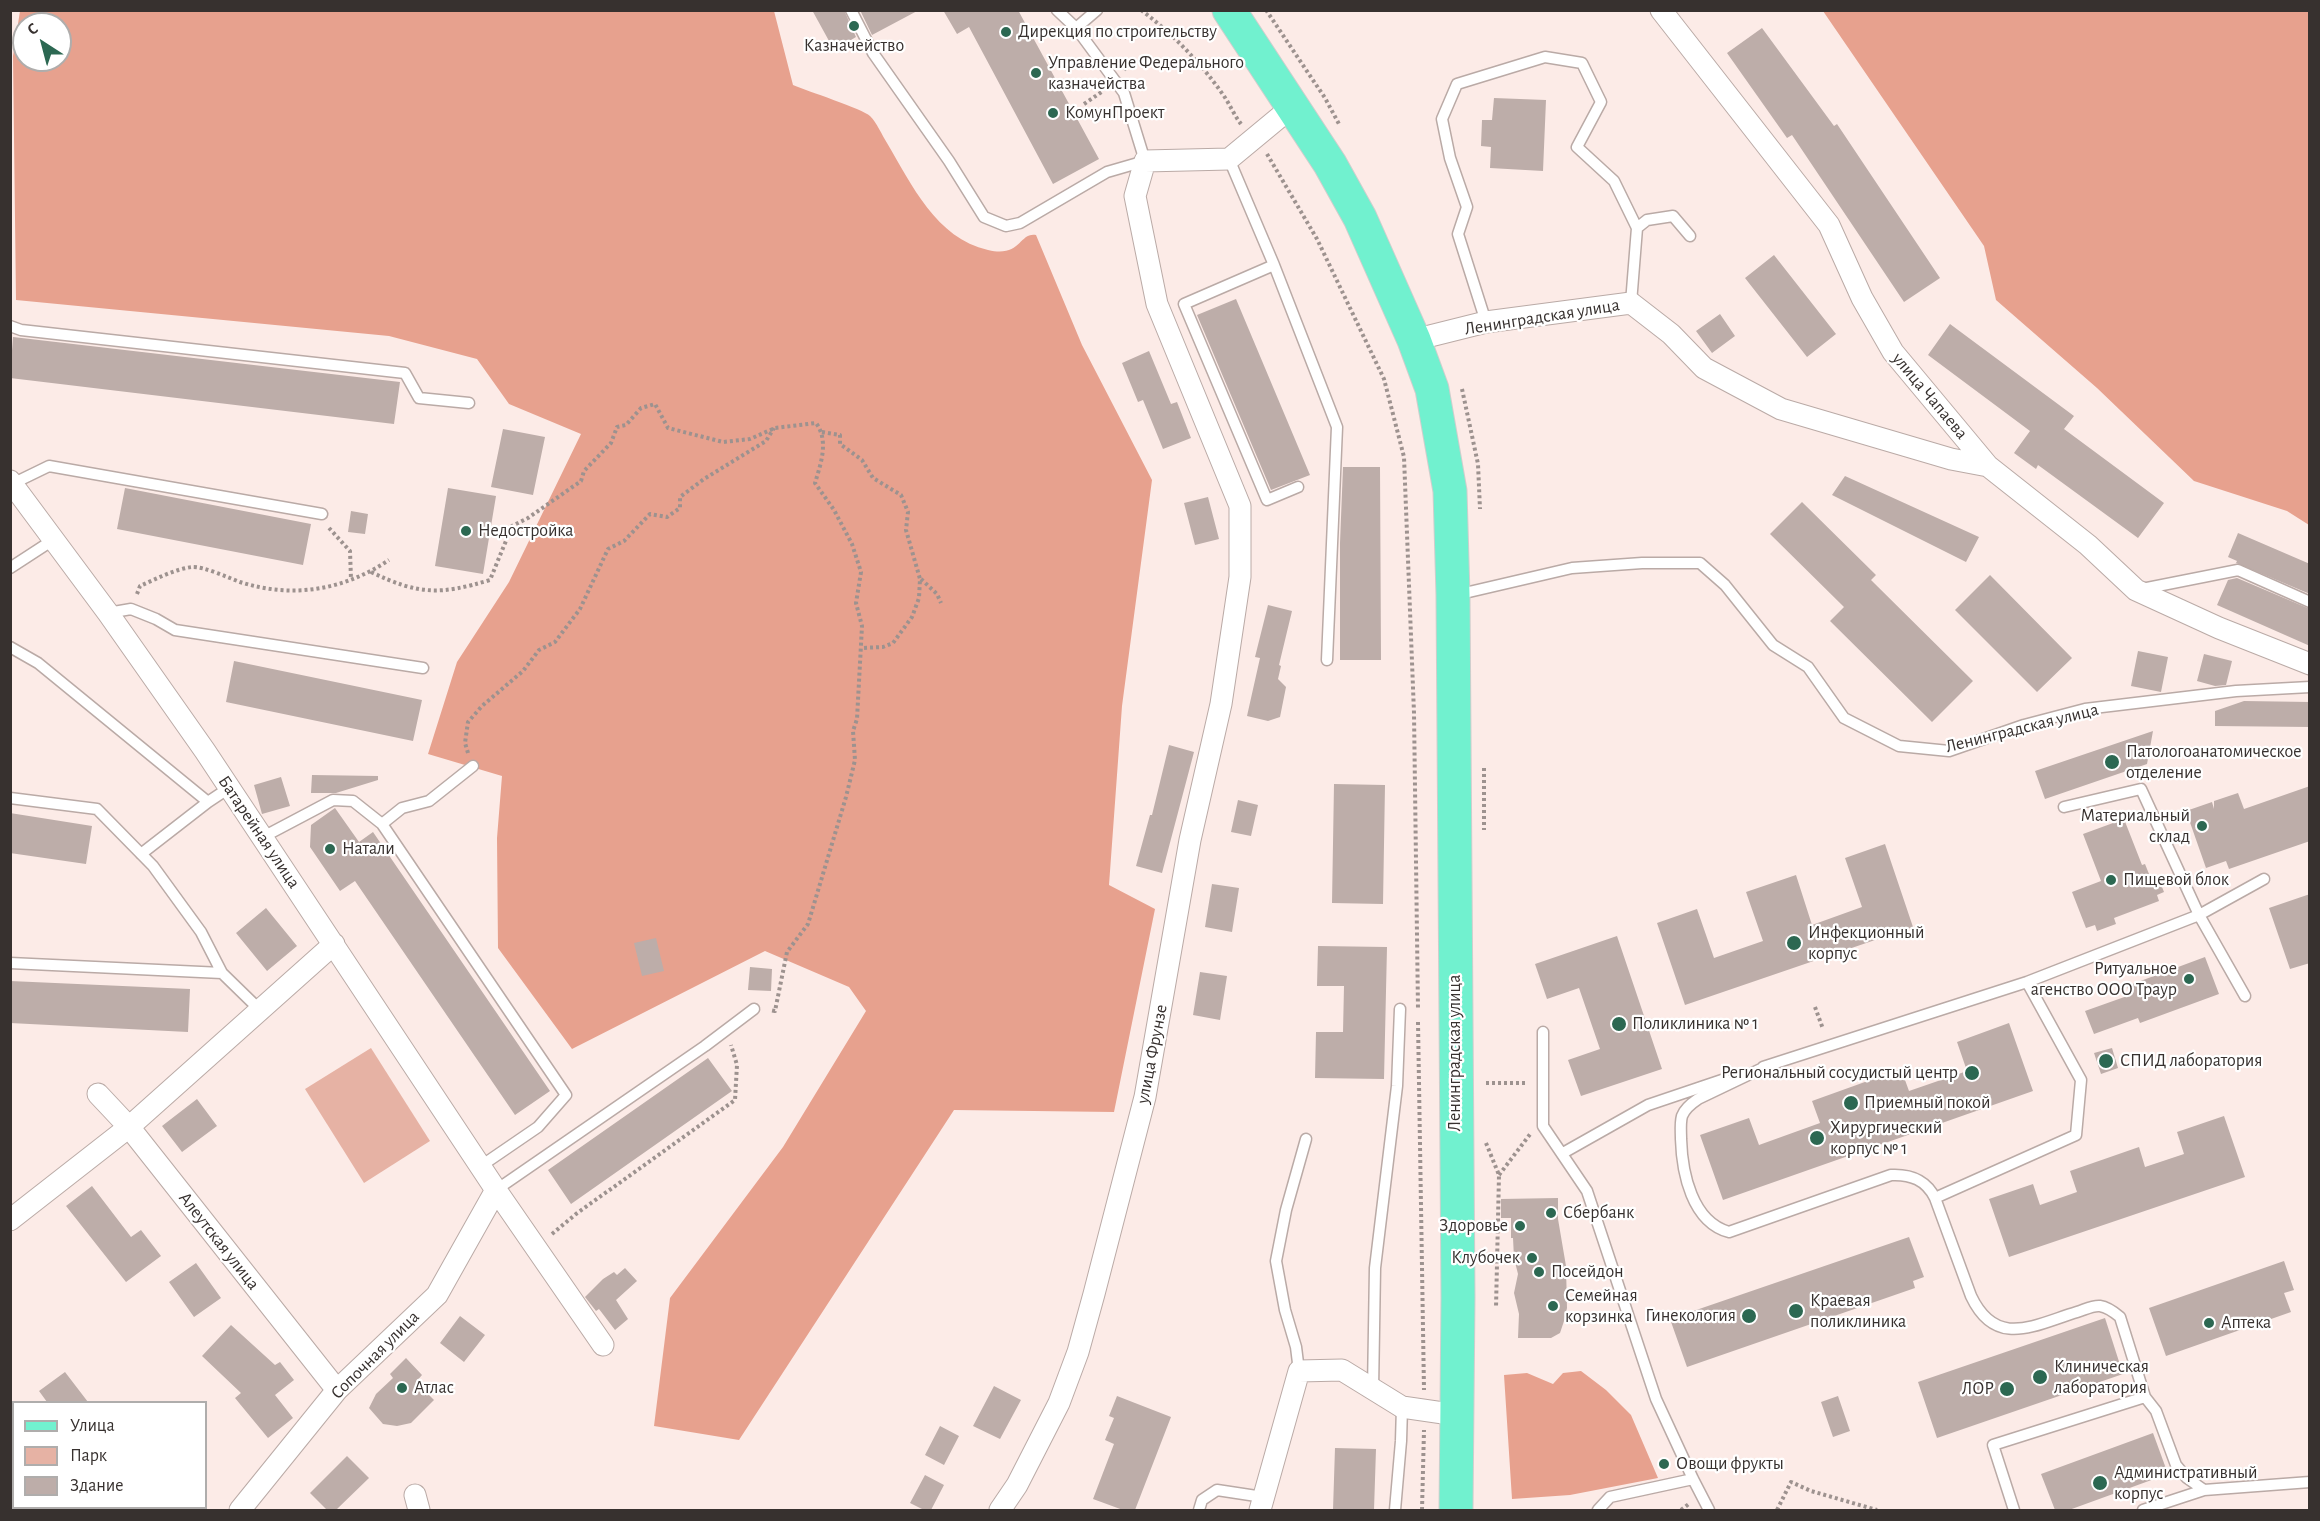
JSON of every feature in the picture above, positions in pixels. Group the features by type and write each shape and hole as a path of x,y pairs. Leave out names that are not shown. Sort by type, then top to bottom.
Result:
{"main road":[{"path":"1212,10 1234,20"},
{"name":"Ленинградская улица","path":"1234,20 1330,164 1360,218 1414,340 1432,389 1450,491 1453,595 1456,1510"}],"street":[{"name":"улица Чапаева","path":"1661,10 1829,225 1862,298 1893,352 1988,466 2088,544 2136,590 2219,628 2310,664"},
{"path":"1145,161 1229,159 1293,106"},
{"name":"улица Фрунзе","path":"1000,1510 1017,1485 1059,1402 1078,1352 1145,1097 1190,840 1221,705 1240,577 1240,506 1156,304 1135,196 1145,161"},
{"name":"Ленинградская улица","path":"1414,340 1486,322 1631,303 1671,334 1704,368 1781,409 1951,459 1988,466"},
{"name":"Батарейная улица","path":"11,483 108,613 263,837 495,1190 603,1345"},
{"path":"10,1220 129,1127 334,944"},
{"name":"Алеутская улица","path":"98,1094 129,1127 337,1390"},
{"name":"Сопочная улица","path":"240,1510 337,1390 437,1295 495,1190"},
{"path":"1262,1504 1299,1371 1342,1370 1402,1407 1457,1415"}],"lane":[{"path":"851,10 873,53 949,161 974,204 984,217 1006,226 1020,223 1107,172 1145,161 1124,93 1076,28 1057,10"},
{"path":"1076,28 1097,10"},
{"path":"1486,322 1458,234 1467,207 1450,158 1442,119 1457,84 1545,57 1582,63 1601,102 1577,147 1614,181 1637,228 1631,303"},
{"path":"1229,159 1274,265 1337,427 1327,660"},
{"path":"1637,228 1647,220 1673,216 1690,236"},
{"path":"1274,265 1184,304 1268,500 1298,488"},
{"path":"10,326 21,330 405,373 419,398 469,403"},
{"path":"11,483 49,466 322,514"},
{"path":"10,568 53,540"},
{"name":"Ленинградская улица","path":"1453,595 1572,567 1642,563 1700,563 1725,585 1773,645 1808,667 1844,718 1899,746 1949,751 2024,725 2085,709 2236,691 2310,687"},
{"path":"2136,590 2238,570 2310,603"},
{"path":"108,613 131,609 175,630 423,668"},
{"path":"10,647 38,663 208,802"},
{"path":"382,824 402,808 429,801 473,766"},
{"path":"141,854 229,788"},
{"path":"2064,807 2141,789 2199,915 2245,996"},
{"path":"10,798 97,809 153,866 201,932 222,973 261,1011"},
{"path":"263,837 333,800 353,801 382,824 566,1095 537,1127 481,1166"},
{"path":"1563,1153 1648,1104 2027,982 2199,915 2264,879"},
{"path":"10,963 222,973"},
{"path":"1935,1198 2076,1135 2081,1080 2027,982"},
{"path":"495,1190 705,1047 754,1009"},
{"path":"1373,1390 1376,1268 1397,1086 1400,1009"},
{"path":"1543,1032 1543,1126 1587,1191 1656,1399 1709,1510"},
{"path":"1769,1065 1698,1099 1688,1107 1682,1117 1681,1147 1686,1175 1695,1201 1711,1224 1718,1229 1730,1232 1891,1175 1900,1175 1923,1182 1935,1198 1971,1296 1978,1311 1988,1322 2005,1330 2029,1327 2098,1305 2120,1317 2145,1397 2156,1411 2176,1465 2187,1478 2204,1490"},
{"path":"1299,1371 1296,1347 1285,1310 1276,1260 1306,1138"},
{"path":"2014,1510 1993,1445 2145,1397"},
{"path":"1395,1510 1402,1407"},
{"path":"1598,1510 1610,1497 1693,1479"},
{"path":"2143,1510 2204,1490 2310,1482"},
{"path":"1199,1510 1202,1500 1217,1490 1262,1504"}],"path":[{"path":"1141,10 1177,41 1199,64 1222,94 1241,125 1257,137 1317,239 1384,379 1404,457 1416,830 1425,1410 1422,1510"},
{"path":"1123,70 1135,56"},
{"path":"1084,104 1108,88"},
{"path":"371,572 418,591 459,590 490,580 512,526 528,519 581,481 584,471 611,443 617,427 626,424 641,408 655,404 668,428 723,442 750,439 775,428 816,423 822,432 823,453 815,483 834,510 852,544 861,572 856,603 862,626 862,648 857,719 853,731 855,760 808,924 787,952 775,1011 754,1009"},
{"path":"473,766 465,743 468,722 482,706 523,671 538,650 555,642 580,609 608,549 624,541 650,513 667,517 680,508 680,497 704,479 766,441 775,428"},
{"path":"822,432 840,435 840,444 861,460 873,478 901,495 908,512 906,530 920,579 919,598 912,617 893,643 883,647 862,648"},
{"path":"322,514 330,531 350,551 351,579"},
{"path":"131,609 140,586 194,566 251,585 281,592 314,590 371,572 389,560"},
{"path":"920,579 937,594 941,603"},
{"path":"1815,1007 1823,1029"},
{"path":"536,1247 576,1214 735,1100 737,1065 726,1030"},
{"path":"1486,1083 1543,1084"},
{"path":"1498,1175 1531,1133"},
{"path":"1777,1510 1791,1482 1811,1491 1877,1510"}],"green space":[{"path":"371,1048 430,1141 364,1183 305,1089"}],"shaded area":[{"path":"20,11 774,11 793,85 870,116 927,208 954,234 970,244 999,252 1013,248 1030,235 1036,235 1082,345 1152,480 1122,706 1109,885 1155,909 1114,1112 954,1110 739,1440 654,1426 670,1298 783,1147 866,1011 849,987 765,951 572,1049 498,948 497,838 502,776 428,754 457,662 509,582 581,434 509,404 477,359 389,336 16,300 13,72 72,72 72,12"},
{"path":"1823,11 2309,11 2309,525 2287,511 2194,481 2097,388 1996,300 1984,246"},
{"path":"1581,1371 1606,1390 1631,1415 1658,1478 1570,1495 1512,1499 1504,1375 1527,1373 1553,1384 1563,1373"}],"building":[{"path":"812,10 844,10 856,37 834,50"},
{"path":"860,10 919,10 872,35"},
{"path":"943,10 1018,10 1099,159 1053,184 969,27 957,34"},
{"path":"1762,28 1834,126 1837,124 1940,278 1904,302 1792,135 1787,138 1727,53"},
{"path":"1494,98 1546,100 1543,171 1490,168 1491,147 1481,146 1482,120 1492,120"},
{"path":"1774,255 1836,334 1807,357 1745,278"},
{"path":"1236,299 1310,475 1271,490 1197,315"},
{"path":"1720,314 1735,336 1712,353 1696,331"},
{"path":"1950,324 2074,416 2064,429 2164,503 2138,538 2038,465 2036,469 2014,453 2030,431 1928,355"},
{"path":"13,337 400,382 394,424 10,378"},
{"path":"1149,351 1171,404 1177,402 1191,438 1163,449 1143,400 1138,402 1122,363"},
{"path":"503,429 545,437 533,495 491,487"},
{"path":"1343,467 1380,467 1381,660 1340,660 1340,543"},
{"path":"1845,476 1979,537 1966,562 1832,495"},
{"path":"125,488 311,524 303,565 117,529"},
{"name":"Недостройка","path":"448,488 496,496 483,574 435,566"},
{"path":"1208,497 1219,539 1195,545 1184,503"},
{"path":"1802,502 1876,575 1871,580 1973,681 1932,722 1830,621 1844,607 1770,534"},
{"path":"351,511 368,514 365,534 348,532"},
{"path":"2238,533 2310,564 2310,594 2236,563 2237,561 2228,557"},
{"path":"1990,575 2072,658 2037,692 1955,610"},
{"path":"2237,578 2310,609 2310,646 2217,605 2228,580"},
{"path":"1268,605 1292,611 1279,665 1281,666 1278,679 1286,687 1280,717 1268,721 1247,716 1260,658 1255,657"},
{"path":"2138,651 2168,657 2161,692 2131,686"},
{"path":"2204,654 2232,661 2226,685 2215,686 2197,681"},
{"path":"234,661 422,700 413,741 226,702"},
{"path":"2244,701 2310,702 2310,727 2215,726 2215,711"},
{"path":"2153,731 2147,764 2045,799 2035,771"},
{"path":"1169,745 1194,752 1162,873 1136,866 1150,815 1152,815"},
{"path":"312,775 378,776 378,780 336,793 311,793"},
{"path":"281,777 290,806 262,814 254,785"},
{"path":"1334,784 1385,785 1383,904 1332,903"},
{"path":"2310,786 2310,841 2229,869 2226,861 2206,868 2186,811 2212,802 2214,809 2214,801 2238,793 2244,809"},
{"path":"1238,800 1258,805 1251,836 1231,832"},
{"path":"335,808 359,842 373,832 550,1091 515,1115 355,881 340,891 310,847 311,825"},
{"path":"10,813 92,826 86,864 10,853"},
{"path":"2124,819 2142,865 2145,864 2151,879 2158,877 2164,892 2157,895 2159,901 2114,918 2116,924 2097,931 2095,925 2086,928 2072,892 2101,881 2083,834"},
{"path":"1885,844 1913,927 1685,1005 1657,923 1697,909 1714,958 1763,941 1746,892 1796,875 1812,925 1862,907 1845,858"},
{"path":"1212,884 1239,888 1232,932 1205,927"},
{"path":"2310,894 2310,963 2290,969 2269,908"},
{"path":"266,908 297,946 267,971 236,933"},
{"name":"Поликлиника № 1","path":"1617,936 1662,1069 1581,1096 1568,1060 1600,1049 1579,988 1547,999 1535,964"},
{"path":"656,938 664,971 642,976 634,943"},
{"path":"1318,946 1387,947 1384,1079 1315,1078 1316,1032 1343,1032 1344,986 1317,986"},
{"path":"2205,957 2219,994 2140,1023 2138,1018 2094,1034 2085,1011 2130,995 2127,986"},
{"path":"750,967 772,969 771,991 748,990"},
{"path":"1200,972 1227,976 1220,1020 1193,1015"},
{"path":"10,981 190,989 188,1032 10,1023"},
{"path":"2009,1023 2033,1091 1723,1200 1700,1135 1749,1118 1759,1145 1820,1123 1812,1101 1901,1069 1909,1091 1967,1071 1957,1042"},
{"path":"2112,1048 2118,1068 2101,1074 2094,1053"},
{"path":"708,1058 732,1091 571,1204 548,1170"},
{"path":"197,1099 217,1126 182,1152 162,1126"},
{"path":"2224,1116 2245,1177 2009,1257 1989,1199 2033,1184 2040,1205 2077,1192 2070,1171 2139,1147 2145,1167 2184,1154 2177,1132"},
{"path":"92,1186 131,1237 141,1230 161,1256 126,1282 66,1206"},
{"name":"Посейдон","path":"1558,1198 1558,1219 1566,1266 1567,1308 1564,1321 1560,1333 1551,1338 1518,1338 1519,1314 1514,1293 1518,1274 1513,1238 1511,1238 1511,1218 1501,1218 1501,1199"},
{"path":"1909,1237 1924,1277 1913,1281 1915,1288 1687,1367 1670,1319"},
{"path":"2284,1261 2294,1290 2284,1293 2291,1312 2166,1356 2149,1308"},
{"path":"196,1263 221,1298 194,1317 169,1282"},
{"path":"625,1268 637,1281 616,1300 628,1319 615,1330 599,1309 596,1311 585,1297 603,1279 614,1272 617,1275"},
{"path":"460,1316 485,1335 464,1362 440,1343"},
{"path":"2105,1318 2123,1374 1937,1438 1918,1382"},
{"path":"231,1325 275,1365 280,1362 294,1380 275,1395 293,1418 268,1438 235,1398 241,1393 202,1356"},
{"name":"Атлас","path":"406,1358 422,1375 416,1382 434,1400 411,1423 397,1426 383,1424 369,1408 376,1394 393,1378 390,1374"},
{"path":"65,1372 87,1401 46,1401 39,1391"},
{"path":"994,1386 1021,1400 1000,1439 973,1426"},
{"path":"1117,1396 1171,1417 1135,1510 1123,1510 1093,1499 1114,1444 1105,1440 1114,1418 1109,1416"},
{"path":"1838,1396 1850,1431 1833,1437 1821,1402"},
{"path":"940,1426 959,1436 944,1465 925,1455"},
{"path":"2153,1433 2168,1474 2069,1510 2055,1510 2041,1474"},
{"path":"1335,1448 1376,1449 1374,1510 1333,1510"},
{"path":"347,1456 369,1478 336,1510 327,1510 310,1493"},
{"path":"925,1475 944,1485 931,1510 924,1510 910,1503"}],"place":[{"name":"Казначейство","path":"854,26"},
{"name":"Дирекция по строительству","path":"1006,32"},
{"name":"Управление Федерального казначейства","path":"1036,73"},
{"name":"КомунПроект","path":"1053,113"},
{"name":"Недостройка","path":"466,531"},
{"name":"Патологоанатомическое отделение","path":"2112,762"},
{"name":"Материальный склад","path":"2202,826"},
{"name":"Натали","path":"330,849"},
{"name":"Пищевой блок","path":"2111,880"},
{"name":"Инфекционный корпус","path":"1794,943"},
{"name":"Ритуальное агенство ООО Траур","path":"2189,979"},
{"name":"Поликлиника № 1","path":"1619,1024"},
{"name":"СПИД лаборатория","path":"2106,1061"},
{"name":"Региональный сосудистый центр","path":"1972,1073"},
{"name":"Приемный покой","path":"1851,1103"},
{"name":"Хирургический корпус № 1","path":"1817,1138"},
{"name":"Сбербанк","path":"1551,1213"},
{"name":"Здоровье","path":"1520,1226"},
{"name":"Клубочек","path":"1532,1258"},
{"name":"Посейдон","path":"1539,1272"},
{"name":"Семейная корзинка","path":"1553,1306"},
{"name":"Краевая поликлиника","path":"1796,1311"},
{"name":"Гинекология","path":"1749,1316"},
{"name":"Аптека","path":"2209,1323"},
{"name":"Клиническая лаборатория","path":"2040,1377"},
{"name":"Атлас","path":"402,1388"},
{"name":"ЛОР","path":"2007,1389"},
{"name":"Овощи фрукты","path":"1664,1464"},
{"name":"Административный корпус","path":"2100,1483"}]}
